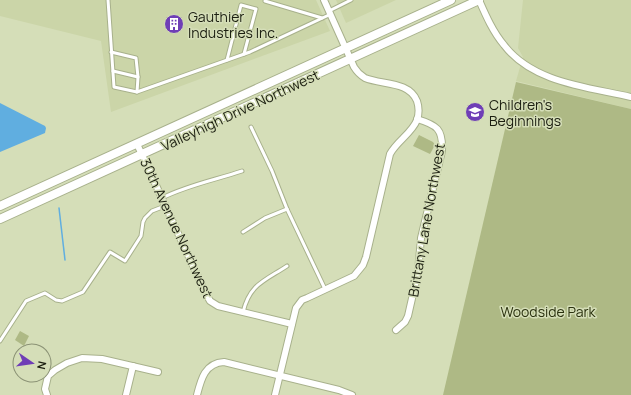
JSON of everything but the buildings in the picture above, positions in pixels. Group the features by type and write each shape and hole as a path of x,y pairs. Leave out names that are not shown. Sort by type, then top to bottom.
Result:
{"main road":[{"name":"Valleyhigh Drive Northwest","path":"0,206 451,0"},
{"name":"Valleyhigh Drive Northwest","path":"0,219 479,0"}],"street":[{"path":"275,395 295,312 299,304 307,298 354,276 363,265 390,154 396,145 413,127 417,119 419,106 416,98 403,87 371,80 356,70 324,0"},
{"path":"479,0 495,33 504,45 520,61 542,74 565,82 631,97"},
{"name":"Brittany Lane Northwest","path":"396,330 405,322 408,316 418,272 421,238 442,151 442,138 437,129 433,124 417,119"},
{"name":"30th Avenue Northwest","path":"137,144 207,297 218,306 292,324"},
{"path":"47,395 45,384 48,376 54,370 75,360 94,358 158,372"},
{"path":"197,395 203,374 212,365 227,362 343,391 352,395"},
{"path":"126,395 133,366"}],"lane":[{"path":"108,0 114,87 137,92 244,54 322,18 351,0"},
{"path":"265,1 322,18"},
{"path":"227,60 241,5 256,9 244,54"},
{"path":"112,52 136,58 138,77 137,92"},
{"path":"113,71 138,77"},
{"path":"251,127 272,171 287,209 325,289"},
{"path":"162,198 189,186 242,171"},
{"path":"0,341 26,301 46,293 56,300 62,301 83,292 110,252 125,262 141,236 145,218 152,211 165,206"},
{"path":"243,232 261,220 287,209"},
{"path":"243,312 248,296 255,287 287,266"}],"shaded area":[{"path":"0,0 316,0 330,31 111,112 101,41 0,16"},
{"path":"336,0 396,0 346,23"},
{"path":"523,0 631,0 631,109 516,81 523,57 518,48"}],"green space":[{"name":"Woodside Park","path":"516,82 631,109 631,395 443,395"},
{"path":"419,135 433,142 435,145 430,154 413,146"},
{"path":"20,331 29,336 26,343 20,343 15,340"}],"water":[{"path":"0,103 45,126 45,133 0,152"}],"waterway":[{"path":"59,208 65,260"}],"place":[{"name":"Gauthier Industries Inc.","path":"174,24"},
{"name":"Children's Beginnings","path":"475,112"}]}
